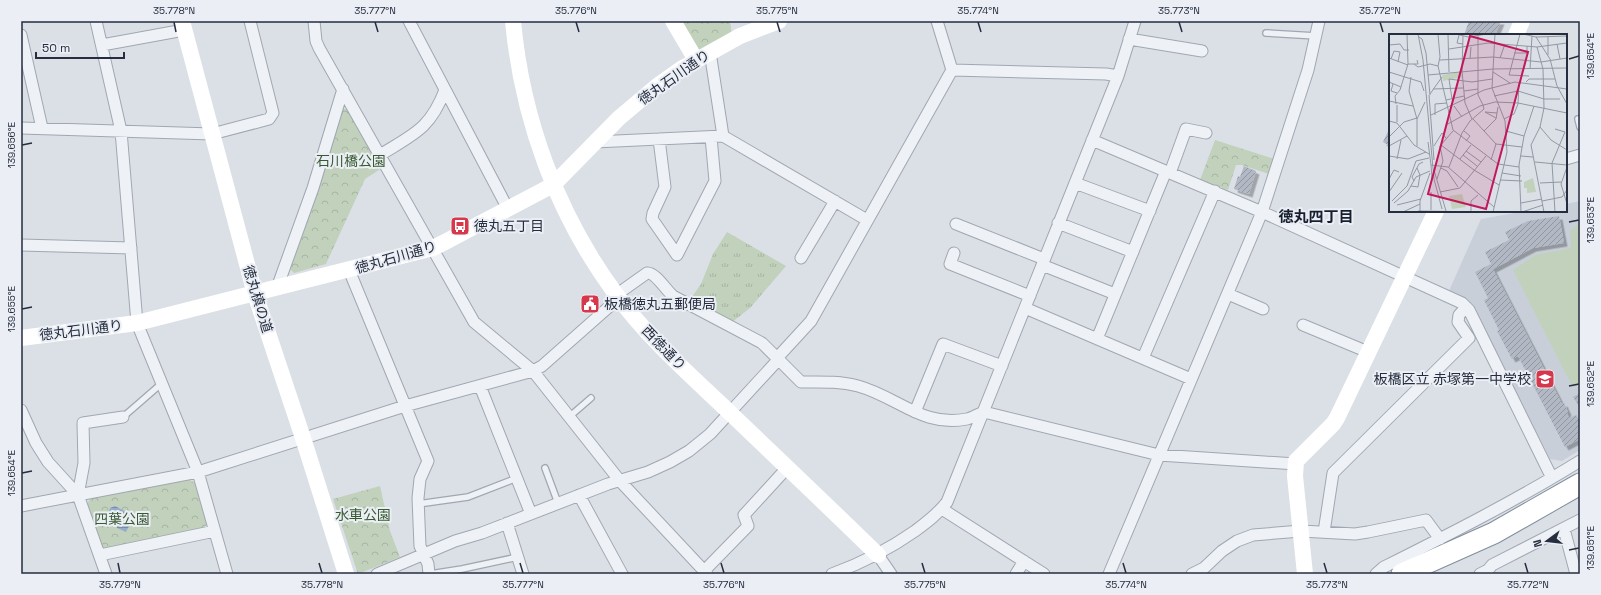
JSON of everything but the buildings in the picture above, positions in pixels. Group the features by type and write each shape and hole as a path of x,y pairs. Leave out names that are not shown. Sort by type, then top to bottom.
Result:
{"highway":[{"path":"1402,574 1494,533 1580,484"},
{"path":"1433,574 1480,552 1580,497"}],"street":[{"path":"96,21 122,131 137,323 198,472 227,574"},
{"path":"21,128 212,134 269,119 273,113 250,21"},
{"path":"314,21 316,41 474,322 533,371 620,481 705,573 748,526 744,514 787,468"},
{"path":"409,21 508,209"},
{"name":"西徳通り","path":"512,21 525,96 553,185 581,240 618,296 659,345 878,555 891,574"},
{"path":"673,21 696,60"},
{"name":"徳丸石川通り","path":"21,338 137,323 433,248 553,185 595,142 642,98 669,77 696,60 740,36 779,21"},
{"path":"376,574 455,541 507,523 579,495 648,472 689,451 710,434 811,321 952,70 937,21"},
{"path":"832,574 858,565 896,544 936,516 947,502 1118,76 1134,21"},
{"path":"1109,574 1262,212 1308,70 1319,21"},
{"path":"1516,34 1522,21"},
{"path":"102,45 183,25"},
{"name":"徳丸槙の道","path":"183,25 255,294 346,574"},
{"path":"21,36 42,128"},
{"path":"1129,39 1202,51"},
{"path":"710,52 723,136"},
{"path":"952,70 1106,74 1118,76"},
{"path":"277,288 313,188 343,89"},
{"path":"380,155 416,133 426,124 435,114 446,90"},
{"path":"1097,339 1186,128 1206,133"},
{"path":"595,142 723,136 867,220"},
{"path":"659,139 665,187 653,213 652,219 671,253 677,255 715,181 711,137"},
{"path":"1092,140 1262,212 1462,303 1469,310 1552,478"},
{"path":"1567,159 1580,155"},
{"path":"1075,183 1150,211"},
{"path":"1143,358 1215,192"},
{"path":"801,258 835,201"},
{"path":"1305,574 1295,476 1296,464 1301,456 1333,424 1436,212"},
{"path":"1058,223 1133,252"},
{"path":"956,224 1115,294"},
{"path":"21,245 131,248"},
{"path":"954,253 950,264 1030,296"},
{"path":"21,506 198,472 405,406 533,371 542,366 618,296 652,269 654,275 673,296 762,343 797,380 801,382 833,381 858,386 887,397 915,412 937,420 967,419 984,412 1159,454 1296,464"},
{"path":"349,270 428,461 420,478 418,504 420,546 430,574"},
{"path":"1228,294 1263,309"},
{"path":"1324,532 1333,473 1469,338 1458,322 1459,316 1466,307"},
{"path":"1025,308 1191,379"},
{"path":"1303,325 1368,352"},
{"path":"915,412 943,344 1002,366"},
{"path":"480,386 531,514"},
{"path":"21,410 33,437 48,462 78,495 106,574"},
{"path":"78,495 84,463 83,423 123,417"},
{"path":"1376,574 1384,568 1552,478 1580,460"},
{"path":"579,495 622,574"},
{"path":"942,509 1044,574"},
{"path":"1192,574 1204,568 1222,551 1238,541 1253,535 1301,531 1355,534 1426,520 1440,539"},
{"path":"1480,574 1488,570 1492,565 1580,520"},
{"path":"507,523 523,574"},
{"path":"1564,529 1577,571"},
{"path":"100,555 215,531"},
{"path":"1016,574 1024,561"}],"lane":[{"path":"1266,33 1316,36"},
{"path":"1578,120 1580,127"},
{"path":"123,417 162,384"},
{"path":"569,418 591,398"},
{"path":"544,468 558,503"},
{"path":"418,504 468,497 517,478"},
{"path":"430,574 518,557"}],"shaded area":[{"name":"板橋区立 赤塚第一中学校","path":"1580,201 1580,450 1562,461 1550,459 1473,308 1448,293 1481,219 1520,212 1567,212 1567,204"}],"green space":[{"path":"682,21 730,21 732,35 698,52"},
{"name":"石川橋公園","path":"341,109 348,109 382,168 365,179 326,264 294,273 289,268"},
{"path":"1215,140 1274,159 1269,174 1242,165 1236,165 1228,190 1200,180"},
{"path":"1580,223 1580,383 1573,388 1513,270 1535,255 1571,248 1570,230"},
{"path":"727,232 786,266 750,308 731,323 689,301 701,284 713,254"},
{"name":"四葉公園","path":"190,480 195,483 207,524 203,530 109,550 103,547 87,504 91,497"},
{"name":"水車公園","path":"380,486 390,531 400,557 358,574 333,499"}],"water":[{"path":"115,506 134,516 126,532 117,528 116,522 109,518 108,515 110,508"}],"place":[{"name":"徳丸五丁目","path":"460,226"},
{"name":"板橋徳丸五郵便局","path":"590,304"},
{"name":"板橋区立 赤塚第一中学校","path":"1545,379"}],"district":[{"name":"徳丸四丁目","path":"1316,216"}]}
